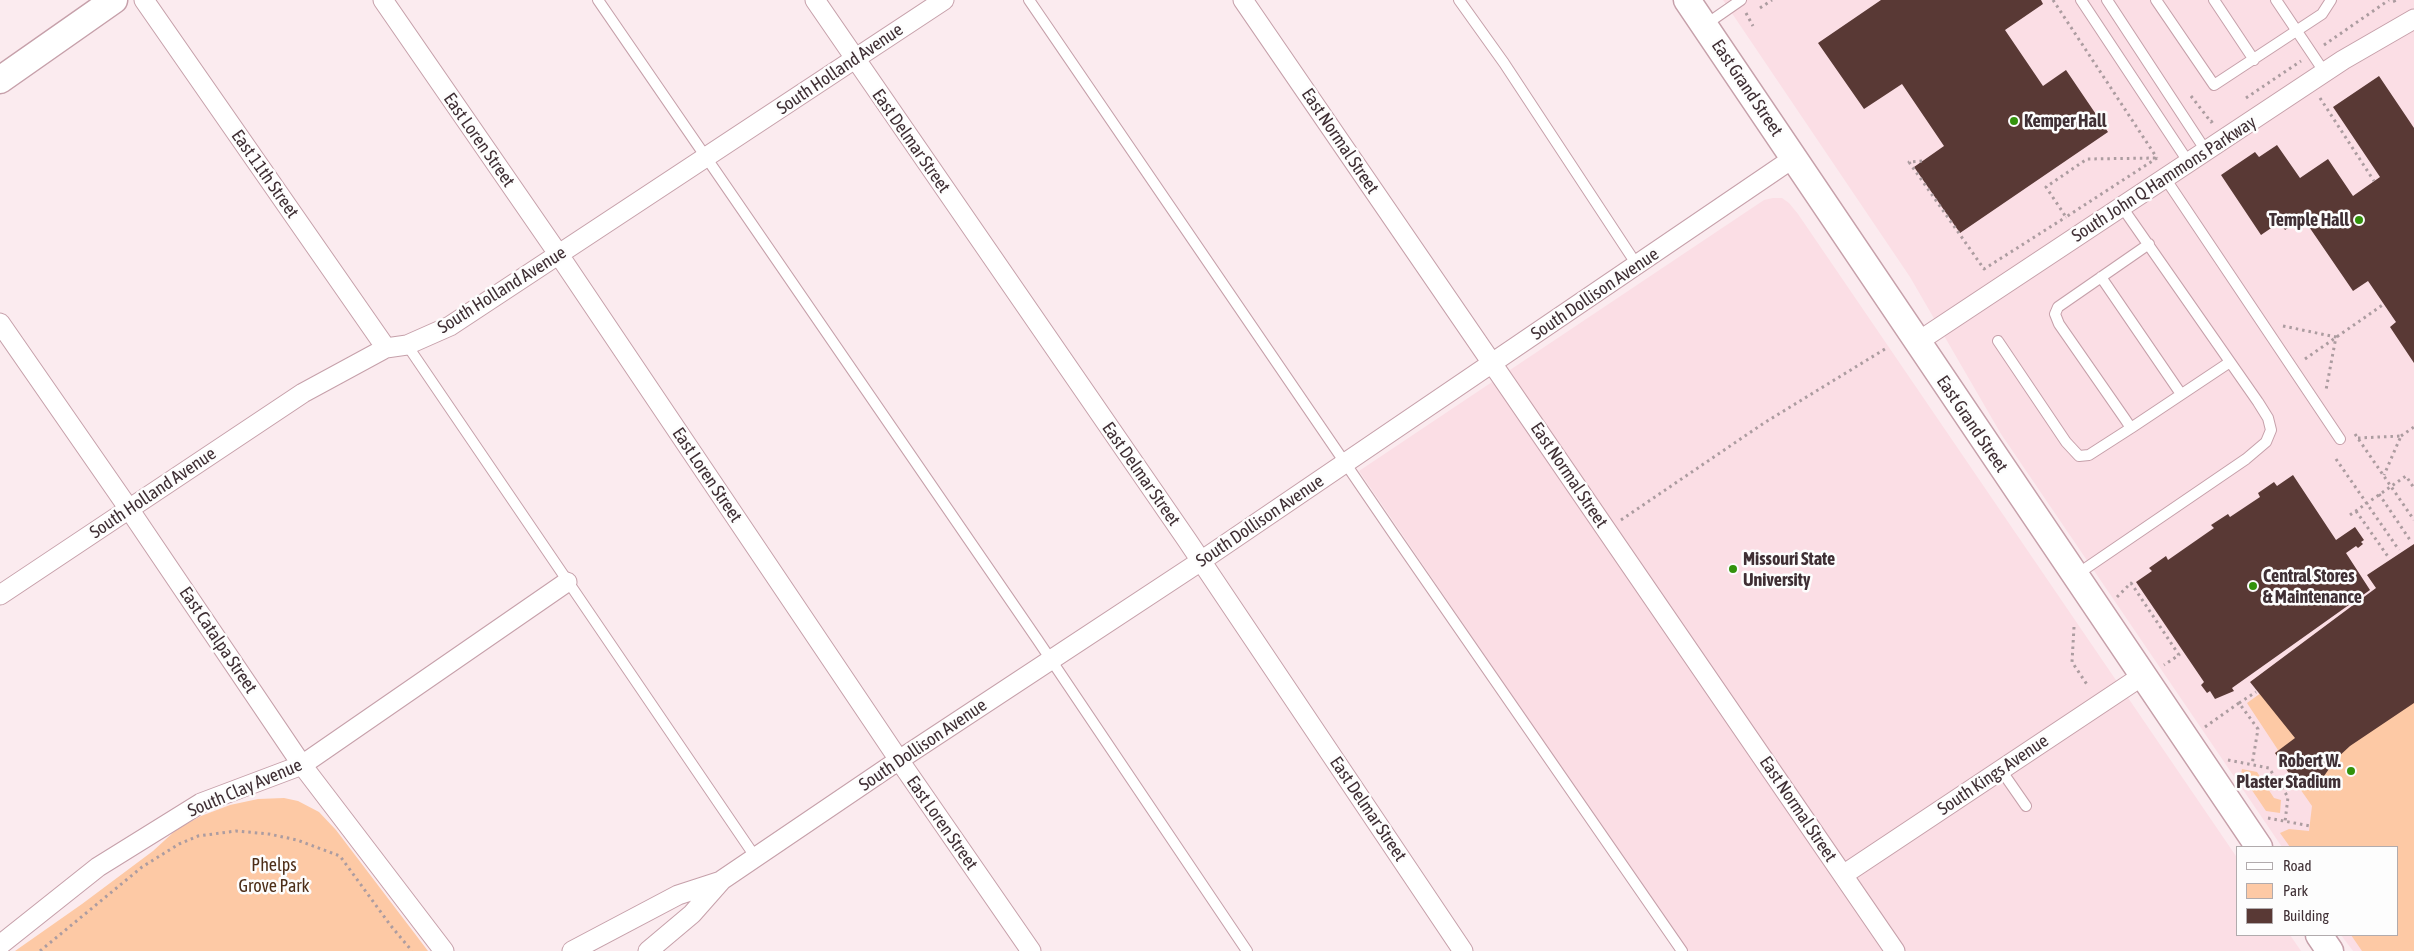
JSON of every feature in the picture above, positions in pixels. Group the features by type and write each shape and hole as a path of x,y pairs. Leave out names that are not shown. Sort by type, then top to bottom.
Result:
{"main road":[{"path":"0,80 114,0"},
{"name":"East Grand Street","path":"1687,0 1795,157 1916,342 2074,576 2152,671 2258,846"},
{"path":"2320,936 2330,951"}],"street":[{"name":"East 11th Street","path":"144,0 386,348"},
{"name":"East Loren Street","path":"383,0 558,255 899,760 1031,951"},
{"name":"East Delmar Street","path":"814,0 1201,561 1463,951"},
{"name":"South Holland Avenue","path":"0,595 303,393 386,348 407,345 450,326 944,0"},
{"name":"East Normal Street","path":"1243,0 1895,951"},
{"name":"South John Q Hammons Parkway","path":"1916,342 2325,73 2414,19"},
{"name":"South Dollison Avenue","path":"572,951 678,895 722,880 756,858 899,760 1201,561 1493,364 1795,157"},
{"name":"East Catalpa Street","path":"0,323 129,509 302,765 444,951"},
{"name":"South Clay Avenue","path":"0,945 98,867 201,803 302,765 567,582"},
{"name":"South Kings Avenue","path":"1843,874 2152,671"},
{"name":"South Dollison Avenue","path":"648,951 692,914 722,880"}],"lane":[{"path":"598,0 1051,660 1247,951"},
{"path":"1029,0 1682,951"},
{"path":"1459,0 1504,63 1636,266"},
{"path":"1704,25 1741,0"},
{"path":"2081,0 2189,163"},
{"path":"2107,0 2206,151"},
{"path":"2156,0 2211,83 2218,84 2298,32 2322,14 2331,0"},
{"path":"2214,0 2254,60"},
{"path":"2276,0 2325,73"},
{"path":"2165,178 2340,439"},
{"path":"2074,576 2266,442 2270,430 2268,418 2122,207"},
{"path":"2131,428 2059,324 2055,314 2058,306 2149,244"},
{"path":"2101,277 2181,394"},
{"path":"1998,341 2066,442 2079,456 2090,455 2230,362"},
{"path":"407,345 756,858"},
{"path":"2001,770 2026,806"}],"path":[{"path":"1760,8 1772,0"},
{"path":"2053,0 2157,158"},
{"path":"2242,101 2389,0"},
{"path":"2394,0 2396,5"},
{"path":"1746,13 1753,26"},
{"path":"2311,103 2327,92"},
{"path":"2319,98 2374,181"},
{"path":"2198,106 2211,122 2219,117"},
{"path":"2066,217 2046,187 2087,159 2157,158"},
{"path":"1922,161 1909,162 1984,269 2157,158"},
{"path":"2305,359 2384,304"},
{"path":"2287,332 2282,326 2336,337"},
{"path":"2326,390 2336,337"},
{"path":"1607,530 1764,422 1885,349"},
{"path":"2300,352 2310,367"},
{"path":"2320,382 2331,398"},
{"path":"2383,476 2401,436 2414,427"},
{"path":"2353,430 2414,520"},
{"path":"2358,438 2401,436"},
{"path":"2336,459 2399,550"},
{"path":"2350,515 2406,476 2414,488"},
{"path":"2379,494 2410,540"},
{"path":"2356,511 2389,558"},
{"path":"2116,598 2131,583 2180,654 2152,671"},
{"path":"2074,627 2072,662 2088,686"},
{"path":"2204,728 2256,692"},
{"path":"2240,703 2258,730 2252,765"},
{"path":"2226,760 2269,768 2288,797 2285,822"},
{"path":"2265,818 2310,826"},
{"path":"40,951 142,867 179,844 198,836 236,831 269,834 296,840 340,856 391,926 412,951"}],"shaded area":[{"path":"1723,0 2414,0 2414,951 2353,951 2342,936 2399,936 2399,846 2281,846 2001,434 1910,277"},
{"name":"Missouri State University","path":"1782,198 1798,214 2236,856 2236,936 2291,936 2301,951 1686,951 1359,471 1764,200"}],"green space":[{"name":"Robert W. Plaster Stadium","path":"2414,583 2414,951 2362,951 2352,936 2399,936 2399,846 2289,846 2280,833 2289,829 2309,831 2312,806 2275,753 2278,750 2247,703"},
{"path":"2242,769 2257,772 2274,798 2281,800 2280,813 2266,811 2241,774"},
{"name":"Phelps Grove Park","path":"284,798 298,801 319,812 336,830 428,951 15,951 153,851 177,829 201,816 230,805 258,799"}],"building":[{"name":"Kemper Hall","path":"1881,0 2041,0 2043,4 2005,30 2043,86 2066,70 2108,132 1960,233 1914,167 1944,146 1902,84 1864,109 1818,43"},
{"name":"Temple Hall","path":"2379,76 2414,128 2414,363 2390,327 2396,322 2368,281 2353,291 2303,218 2285,230 2280,222 2261,235 2221,175 2255,152 2259,157 2277,145 2300,178 2328,159 2353,196 2380,177 2333,107"},
{"name":"Central Stores & Maintenance","path":"2293,475 2336,540 2355,527 2364,540 2361,542 2363,544 2358,548 2356,546 2346,553 2370,590 2232,688 2234,691 2215,699 2210,691 2207,693 2201,685 2204,682 2136,582 2152,571 2149,568 2166,556 2168,560 2214,528 2211,525 2228,514 2230,517 2260,497 2258,493 2274,482 2277,486"},
{"path":"2414,544 2414,703 2350,746 2336,759 2324,776 2321,775 2300,789 2275,753 2295,738 2250,682 2376,588 2367,575"}],"place":[{"name":"Kemper Hall","path":"2014,121"},
{"name":"Temple Hall","path":"2359,220"},
{"name":"Missouri State University","path":"1733,569"},
{"name":"Central Stores & Maintenance","path":"2253,586"},
{"name":"Robert W. Plaster Stadium","path":"2351,771"}]}
